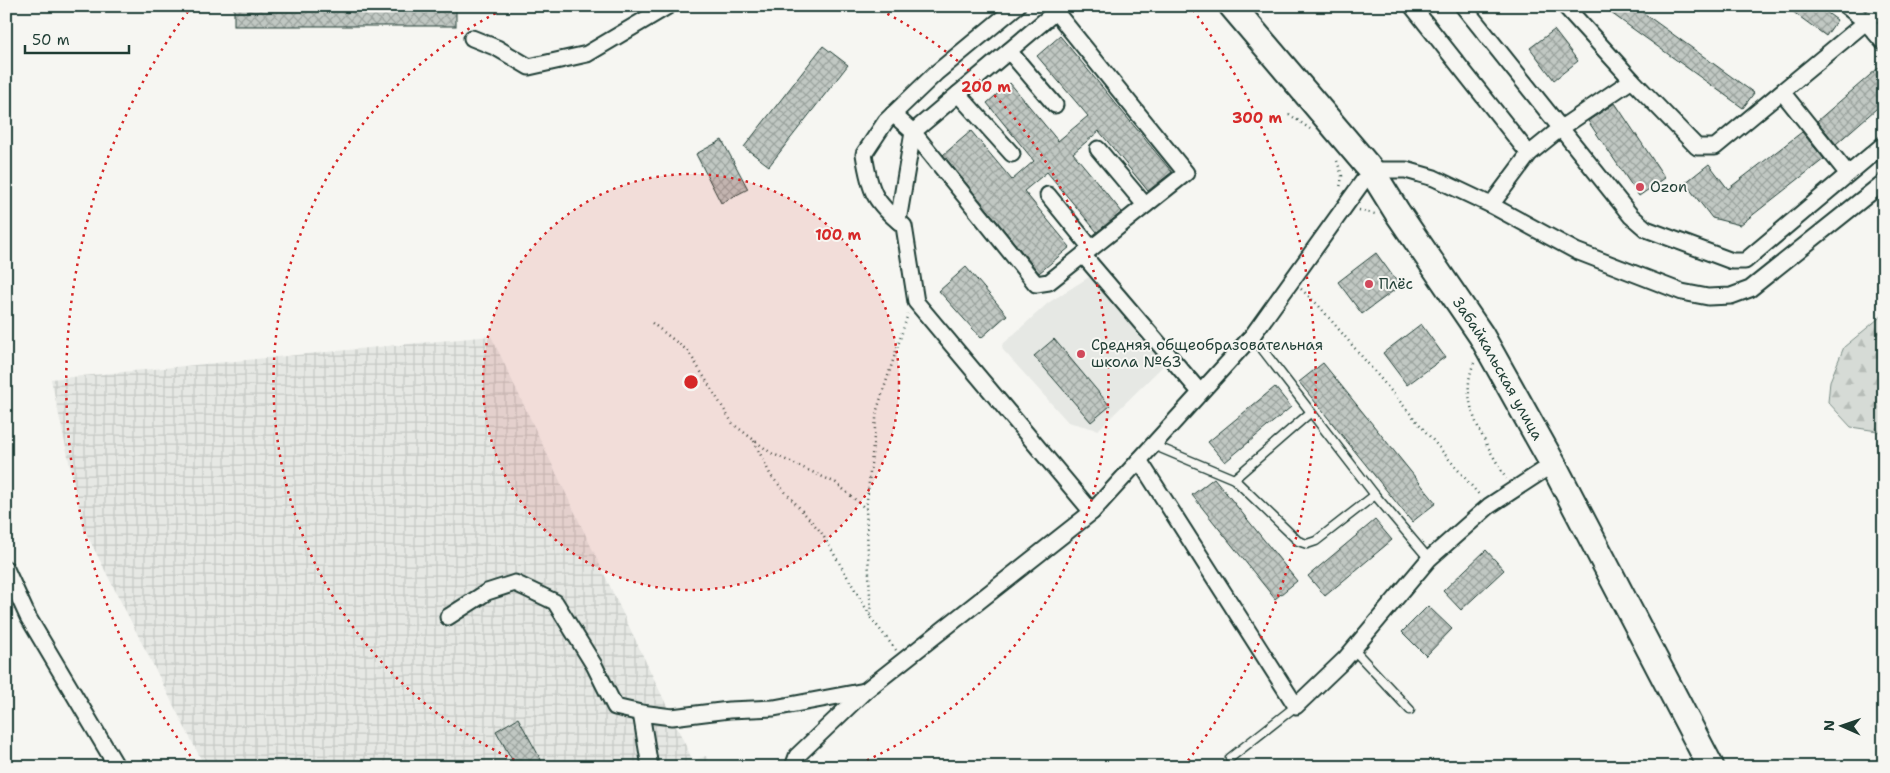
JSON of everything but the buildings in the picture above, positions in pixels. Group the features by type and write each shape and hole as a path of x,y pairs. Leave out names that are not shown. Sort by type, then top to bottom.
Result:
{"main road":[{"name":"Забайкальская улица","path":"1232,6 1371,170 1481,335 1553,464 1711,767"}],"street":[{"path":"472,38 497,48 529,67 587,54 668,6"},
{"path":"1016,6 936,73 886,121 864,154 868,184 882,208 904,226 916,302 1092,512"},
{"path":"1412,6 1529,154"},
{"path":"1463,6 1632,216 1646,229 1732,261 1744,261 1884,144"},
{"path":"1846,6 1866,22 1884,43"},
{"path":"1569,7 1632,80 1698,147 1715,147 1884,7"},
{"path":"894,114 913,132 1036,284 1049,282 1186,173 1053,9 1009,51 913,132 898,221"},
{"path":"1009,51 1056,104"},
{"path":"1491,205 1529,154 1561,128 1632,80"},
{"path":"1782,92 1848,174"},
{"path":"958,94 1012,154"},
{"path":"1098,149 1145,205"},
{"path":"794,767 797,756 865,691 1092,512 1252,336 1291,279 1341,215 1371,170 1406,170 1434,178 1491,205 1576,251 1682,292 1708,297 1732,296 1750,289 1884,182"},
{"path":"1048,195 1087,252 1200,392"},
{"path":"1139,460 1296,706 1353,649 1429,559 1489,506 1553,464"},
{"path":"6,569 28,617 117,767"},
{"path":"448,617 488,592 515,583 555,602 594,665 615,707 641,713 672,717 729,710 774,708 865,691"},
{"path":"641,713 650,767"}],"lane":[{"path":"1252,336 1375,495 1429,559"},
{"path":"1234,479 1311,412"},
{"path":"1153,445 1234,479 1298,541 1307,544 1316,541 1375,495"},
{"path":"1353,649 1410,710"},
{"path":"1230,758 1296,706"}],"path":[{"path":"1291,279 1319,306 1489,506"},
{"path":"871,618 866,509 877,410 903,334 914,292"},
{"path":"652,323 688,351 734,424 771,453 836,484 866,509"},
{"path":"1474,356 1475,362 1470,372 1469,394 1473,417 1512,491"},
{"path":"753,439 771,476 821,532 871,618 904,661"}],"shaded area":[{"name":"Средняя общеобразовательная школа №63","path":"1089,277 1164,365 1098,430 1068,422 1003,350 1002,345 1048,303"},
{"path":"491,336 693,761 706,756 711,767 205,767 84,529 51,379"}],"green space":[{"path":"1884,314 1884,432 1851,427 1828,402 1830,381 1844,347"}],"place":[{"name":"Ozon","path":"1640,187"},
{"name":"Плёс","path":"1369,284"},
{"name":"Средняя общеобразовательная школа №63","path":"1081,354"}]}
